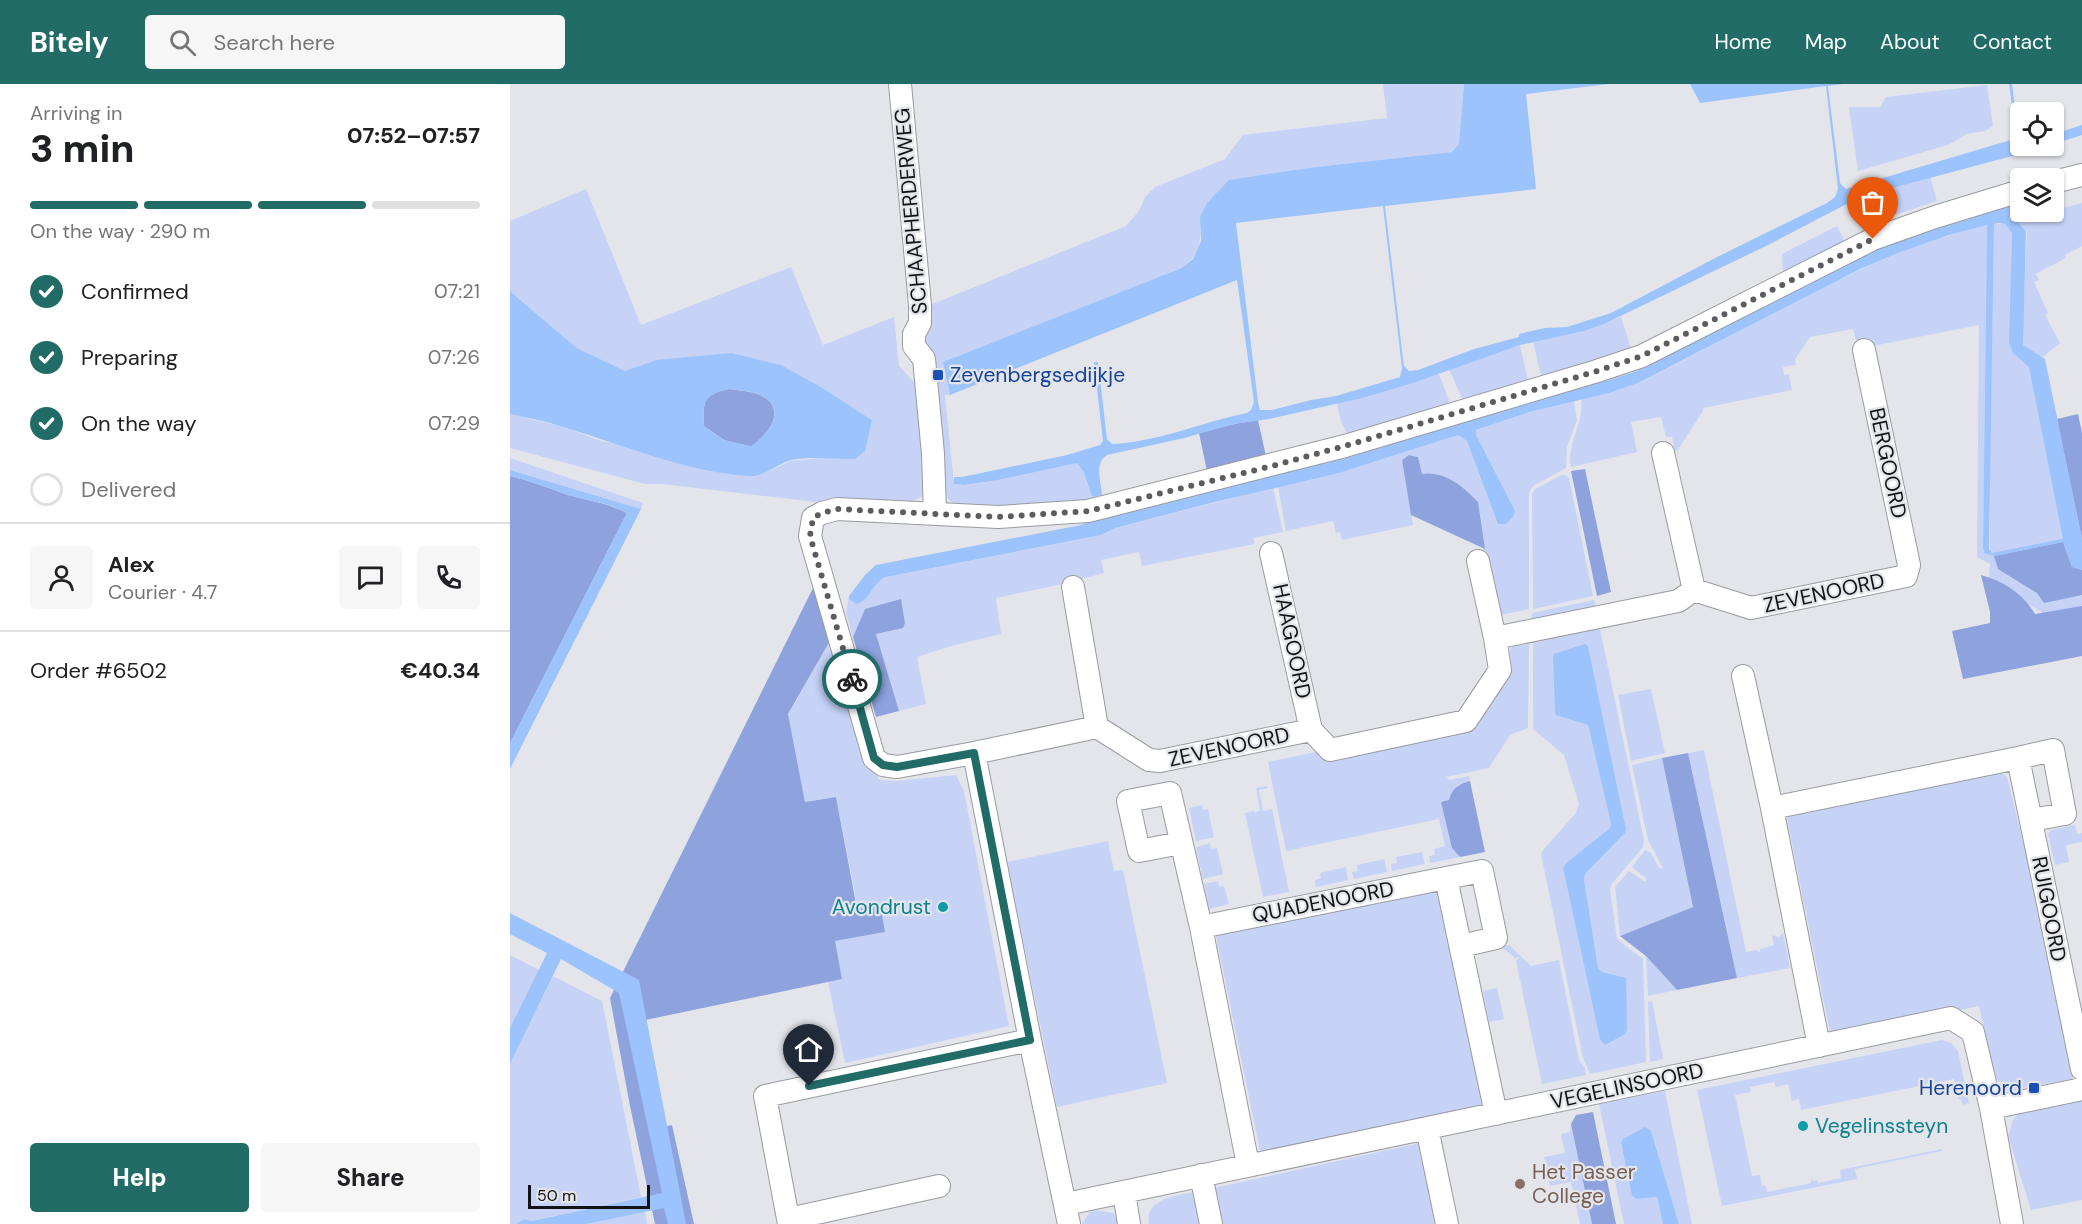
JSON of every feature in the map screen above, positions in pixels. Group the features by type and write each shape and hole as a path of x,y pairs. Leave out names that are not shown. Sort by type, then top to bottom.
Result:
{"street":[{"name":"SCHAAPHERDERWEG","path":"900,84 920,304 920,323 914,334 914,345 924,359 933,454 935,512"},
{"path":"2064,180 2082,175"},
{"path":"1073,587 1097,727 897,767 883,765 874,758 810,536 813,518 837,509 935,512 998,517 1089,511 1345,446 1642,356 1873,239 1935,216 2010,194"},
{"name":"BERGOORD","path":"1864,350 1909,565 1906,576"},
{"path":"1478,561 1495,638 1678,601 1694,590 1663,453"},
{"name":"HAAGOORD","path":"1271,553 1311,730"},
{"name":"ZEVENOORD","path":"1694,590 1751,608 1906,576"},
{"name":"ZEVENOORD","path":"1097,727 1149,760 1160,761 1311,730 1330,750 1466,722 1500,669 1495,638"},
{"path":"1743,676 1820,1046"},
{"path":"1772,808 2053,750 2065,814 2031,820"},
{"path":"974,753 1030,1040 1068,1214"},
{"name":"RUIGOORD","path":"2018,758 2082,1069"},
{"path":"1181,843 1201,927 1248,1166"},
{"name":"QUADENOORD","path":"1201,927 1482,871 1496,938 1461,946"},
{"path":"1446,878 1496,1114"},
{"name":"VEGELINSOORD","path":"1068,1214 1124,1192 1951,1018 1973,1032 1991,1108 2012,1224"},
{"path":"939,1186 789,1222 765,1096 1030,1040"},
{"path":"1991,1108 2082,1089"},
{"path":"1427,1128 1447,1224"},
{"path":"1201,1176 1211,1224"},
{"path":"1124,1192 1130,1224"}],"shaded area":[{"path":"1383,84 1464,84 1459,144 1452,152 1316,167 1200,217 1198,246 1193,257 1182,269 943,362 950,395 945,395 954,484 964,485 998,480 1077,463 1087,476 1092,505 1031,511 956,506 946,497 941,489 924,345 924,330 930,305 1126,226 1139,211 1145,197 1155,187 1225,159 1243,135 1387,118"},
{"path":"1464,84 1609,84 1526,94 1536,189 1385,206 1404,366 1409,371 1418,370 1474,349 1519,337 1519,334 1545,328 1567,327 1611,313 1835,197 1838,189 1826,86 1700,103 1690,84 1843,84 1828,86 1840,183 1846,189 2010,140 2010,156 2012,156 1862,196 1768,245 1604,324 1584,331 1520,345 1413,383 1362,398 1269,419 1234,424 1107,455 1103,458 1099,468 1102,495 1092,497 1084,472 1077,463 998,480 964,485 954,484 954,477 1067,455 1100,445 1103,441 1094,362 1098,362 1107,439 1112,444 1146,440 1247,413 1254,402 1237,280 950,395 943,362 1182,268 1193,259 1201,241 1200,217 1207,203 1229,180 1316,167 1452,152 1459,144","holes":["1383,206 1402,368 1400,377 1336,396 1272,410 1260,410 1236,223"]},
{"path":"2009,84 2012,84 2014,102 2011,102"},
{"path":"1987,85 1993,126 1985,131 1967,134 1948,145 1858,171 1849,107 1880,107 1886,97"},
{"path":"2082,125 2082,135 2064,141 2064,131"},
{"path":"1930,177 1937,201 1880,220 1874,193"},
{"path":"586,189 641,325 791,267 823,345 894,317 899,366 916,384 925,495 909,503 816,502 645,484 510,448 510,414 564,427 601,441 764,473 791,461 819,458 872,420 821,387 781,365 656,360 625,371 577,348 512,293 510,289 510,221"},
{"path":"2082,203 2082,246 2065,255 2066,258 2036,274 2039,280 2034,282 2048,313 2045,315 2060,343 2043,357 2040,355 2082,513 2082,638 1989,579 1990,564 1977,557 1979,325 1873,346 1862,339 1856,340 1853,329 1810,337 1795,359 1796,365 1783,367 1784,375 1789,374 1792,390 1703,408 1677,451 1675,451 1672,437 1666,437 1661,417 1631,422 1637,452 1571,467 1571,450 1582,408 1581,399 1638,383 1863,268 1941,238 1987,225 1983,548 1984,553 1990,552 1994,224 2005,224 2012,233 2011,263 2024,299 2027,232 2019,222 2064,222 2064,208"},
{"path":"2010,206 2010,222 2018,222 2026,231 2023,345 2045,359 2082,539 2082,570 2072,567 2063,542 1994,556 1984,553 1987,225 1949,235 1860,269 1638,383 1609,393 1533,411 1476,430 1476,435 1515,511 1506,524 1498,524 1467,441 1458,435 1339,473 1115,528 1101,535 886,577 861,602 857,604 849,599 865,575 876,565 1081,525 1097,518 1343,459 1539,396 1637,371 1846,263 1884,246 1964,218","holes":["1994,224 2005,224 2012,233 2009,342 2013,353 2029,367 2063,539 1992,553 1989,549"]},
{"path":"1837,226 1846,244 1783,278 1782,254"},
{"path":"510,289 577,348 625,371 656,360 731,353 781,365 821,387 872,420 865,451 855,459 791,460 755,476 749,476 678,463 557,425 510,414","holes":["730,389 763,396 772,405 774,419 771,425 751,446 724,440 704,426 706,400 714,394"]},
{"path":"1621,317 1632,352 1544,378 1541,375 1533,342 1584,331"},
{"path":"1520,345 1528,381 1463,401 1449,369"},
{"path":"1438,372 1449,400 1445,409 1350,437 1347,433 1341,422 1337,403 1385,391"},
{"path":"729,389 758,394 772,405 774,419 771,425 762,438 751,447 724,440 704,426 706,400 709,396"},
{"path":"1574,400 1577,420 1567,447 1566,468 1533,486 1529,493 1529,609 1496,616 1484,549 1469,493 1453,481 1441,476 1422,475 1418,457 1409,455 1402,460 1413,525 1342,540 1340,532 1336,533 1333,521 1286,531 1278,487 1339,473 1458,435 1467,441 1498,523 1476,430"},
{"path":"2078,414 2082,433 2082,539 2057,419"},
{"path":"1258,420 1267,461 1208,476 1199,433"},
{"path":"1409,455 1418,457 1422,474 1430,473 1446,477 1460,485 1478,502 1485,549 1411,515 1402,460"},
{"path":"510,458 643,503 641,509 510,470"},
{"path":"1585,469 1611,592 1597,596 1571,471"},
{"path":"510,470 641,509 510,769 510,743 627,513 605,504 568,495 510,476"},
{"path":"1562,475 1569,478 1593,596 1533,609 1532,494 1535,489"},
{"path":"510,476 568,495 606,504 627,513 510,743"},
{"path":"1273,488 1283,532 1253,538 1255,544 1142,566 1139,552 1101,560 1104,573 996,598 1001,634 917,657 926,704 899,711 876,634 905,623 901,600 866,609 853,637 846,613 849,596 849,599 886,577 1101,535 1115,528"},
{"path":"2063,542 2072,567 2082,570 2082,595 2044,603 2037,593 1998,569 1994,556"},
{"path":"1981,575 2019,594 2035,614 2082,606 2082,656 1963,679 1952,631 1990,623 1990,612"},
{"path":"817,580 831,639 788,714 805,802 836,797 857,909 880,905 885,932 835,941 842,979 631,1023 654,1129 672,1125 694,1224 655,1224 610,998"},
{"path":"901,599 905,623 903,628 876,634 899,711 876,717 853,637 865,609"},
{"path":"1594,600 1597,611 1532,624 1532,613"},
{"path":"1600,629 1644,840 1643,847 1611,885 1610,890 1617,939 1643,959 1646,1062 1590,1074 1583,1058 1541,854 1576,813 1579,804 1564,755 1533,729 1533,643","holes":["1588,646 1625,833 1585,874 1584,879 1598,968 1602,972 1624,1035 1605,1045 1600,1040 1563,868 1566,863 1610,828 1611,824 1588,725 1557,715 1555,712 1553,657"]},
{"path":"831,639 870,764 880,780 896,781 956,775 964,791 1009,1026 845,1063 828,982 842,979 834,941 885,932 858,909 836,797 805,802 788,715"},
{"path":"1529,644 1528,728 1510,735 1489,768 1446,777 1450,780 1469,776 1470,781 1458,785 1452,848 1460,857 1430,863 1429,856 1435,855 1434,849 1445,846 1439,819 1286,851 1268,762 1321,751 1463,730 1511,672 1510,650 1512,647"},
{"path":"1585,644 1588,646 1626,829 1625,833 1585,874 1584,879 1598,968 1602,972 1626,978 1627,1030 1624,1035 1605,1045 1600,1040 1563,868 1566,863 1610,828 1611,824 1588,725 1555,713 1554,654"},
{"path":"1651,689 1665,753 1631,761 1618,695"},
{"path":"1704,750 1746,952 1757,950 1758,952 1760,949 1774,945 1772,935 1779,937 1783,933 1790,968 1737,978 1688,753"},
{"path":"1688,753 1737,978 1677,990 1646,956 1620,936 1693,907 1662,758"},
{"path":"1662,758 1693,907 1620,936 1615,887 1629,871 1645,882 1647,879 1632,867 1645,850 1650,852 1660,869 1663,868 1648,840 1632,765"},
{"path":"1997,769 2007,777 2041,913 2072,1060 2073,1079 2011,1090 1996,1079 1979,1006 1831,1037 1786,814"},
{"path":"1470,781 1485,852 1460,857 1452,848 1441,802 1449,800 1456,787"},
{"path":"1267,786 1268,788 1259,790 1263,811 1272,809 1289,892 1263,897 1245,813 1254,811 1255,813 1260,810 1256,788"},
{"path":"1202,805 1203,810 1208,809 1214,837 1196,841 1189,808"},
{"path":"2075,825 2077,834 2082,833 2082,842 2066,845 2069,862 2055,865 2048,834 2051,830"},
{"path":"1108,841 1114,871 1123,870 1167,1083 1057,1107 1007,862"},
{"path":"1210,843 1211,849 1217,848 1223,874 1203,879 1196,847"},
{"path":"1422,852 1425,864 1392,871 1391,864 1397,863 1396,857"},
{"path":"1384,859 1387,872 1354,879 1352,872 1358,871 1357,865"},
{"path":"1346,867 1348,880 1316,887 1315,880 1321,878 1320,873"},
{"path":"1218,881 1219,887 1224,886 1229,904 1209,909 1204,884"},
{"path":"1441,888 1488,1109 1267,1156 1260,1151 1216,936"},
{"path":"510,913 639,980 686,1224 668,1224 664,1208 586,1224 516,1224 524,1219 532,1221 662,1193 619,993 561,959 510,1064 510,1028 547,953 510,934"},
{"path":"1509,945 1531,966 1559,960 1579,1060 1585,1068 1586,1075 1542,1084 1516,961 1520,957 1515,958 1503,948 1497,949 1497,947"},
{"path":"510,955 539,970 510,1028"},
{"path":"1646,956 1677,990 1648,996"},
{"path":"553,976 602,1001 641,1197 532,1221 524,1219 516,1224 510,1224 510,1064"},
{"path":"1497,988 1504,1019 1489,1022 1483,991"},
{"path":"1652,1001 1663,1059 1650,1062 1648,1002"},
{"path":"1942,1040 1951,1043 1958,1051 1969,1103 1963,1105 1959,1099 1954,1079 1801,1110 1799,1099 1792,1101 1788,1084 1776,1087 1774,1082 1750,1087 1751,1092 1735,1095 1752,1176 1760,1175 1762,1186 1766,1186 1767,1192 1811,1183 1811,1176 1812,1181 1817,1180 1818,1183 1841,1178 1840,1170 1942,1149 1942,1151 1855,1169 1857,1179 1722,1206 1697,1090"},
{"path":"1665,1091 1692,1224 1679,1224 1651,1131 1621,1143 1621,1145 1632,1196 1637,1199 1657,1197 1663,1224 1624,1224 1599,1104"},
{"path":"2082,1099 2082,1200 2031,1210 2008,1136 2013,1120 2018,1114"},
{"path":"1593,1112 1616,1224 1592,1224 1571,1124 1576,1115"},
{"path":"1571,1124 1592,1224 1580,1224 1571,1182 1550,1186 1544,1157 1565,1153 1561,1134 1570,1132"},
{"path":"1645,1127 1651,1131 1679,1224 1663,1224 1657,1197 1637,1199 1632,1196 1621,1143 1623,1139"},
{"path":"1425,1142 1444,1224 1149,1224 1149,1214 1154,1206 1171,1197"},
{"path":"1094,1210 1114,1213 1121,1224 1082,1224 1089,1213"},
{"path":"645,1211 647,1224 586,1224"}],"way so far":[{"path":"852,679 810,536 813,518 822,513 837,509 935,512 998,517 1089,511 1272,466 1642,356 1873,239"}],"place":[{"name":"Zevenbergsedijkje","path":"938,375"},
{"name":"Avondrust","path":"943,907"},
{"name":"Herenoord","path":"2034,1088"},
{"name":"Vegelinssteyn","path":"1803,1126"},
{"name":"Het Passer College","path":"1520,1184"}],"route":[{"path":"809,1086 1030,1040 974,753 897,767 883,765 874,758 852,679"}]}
